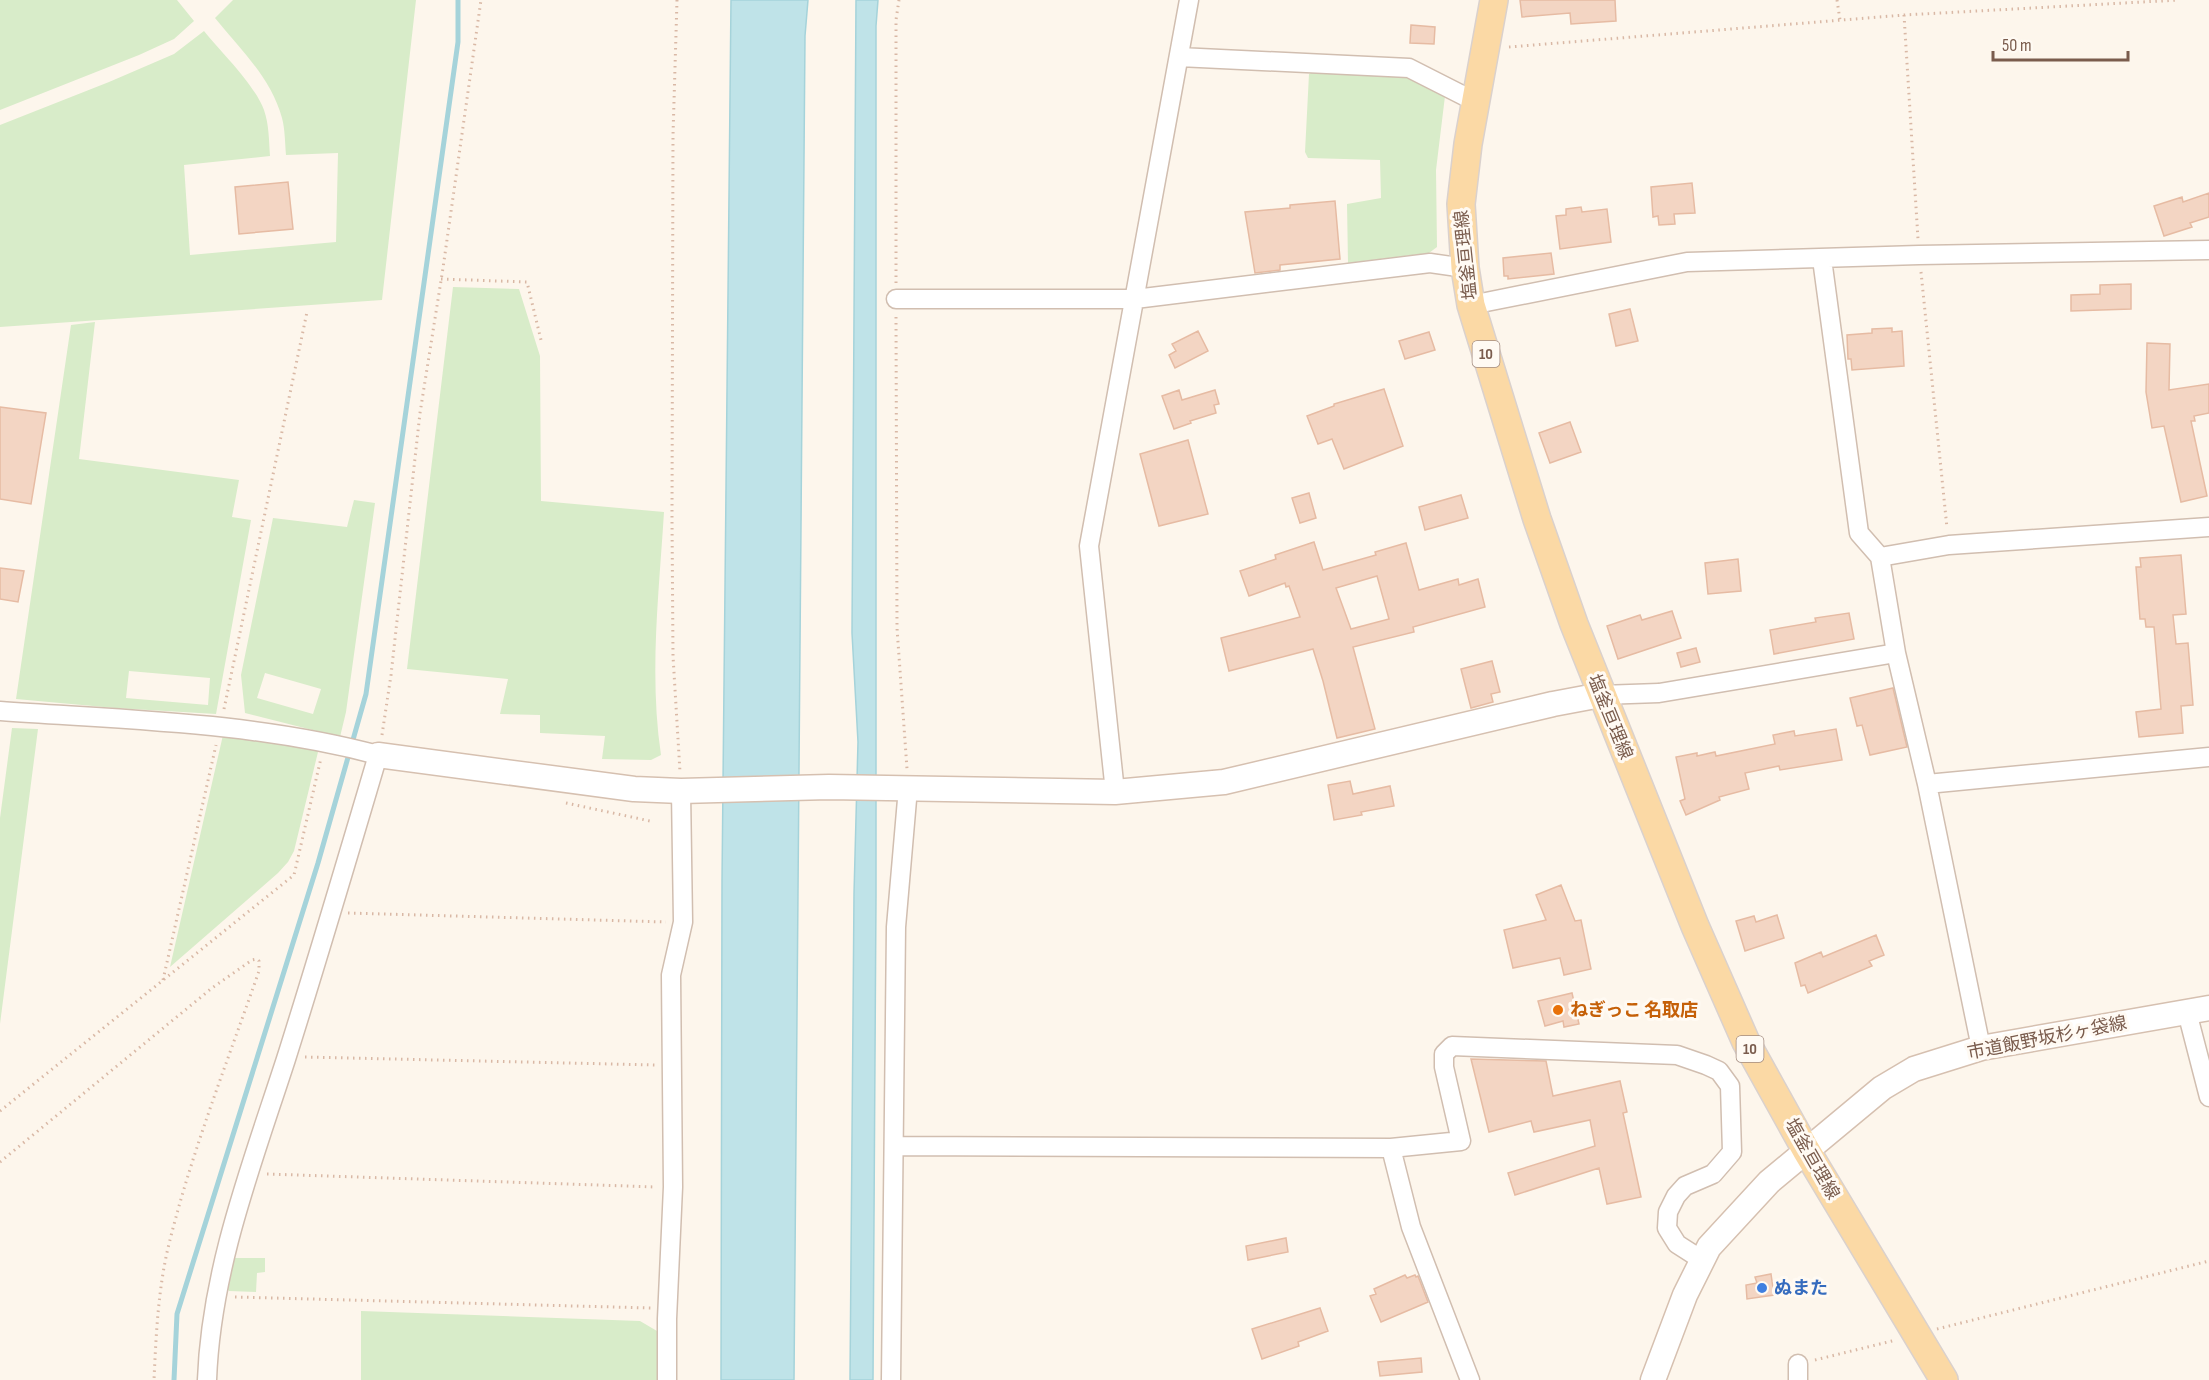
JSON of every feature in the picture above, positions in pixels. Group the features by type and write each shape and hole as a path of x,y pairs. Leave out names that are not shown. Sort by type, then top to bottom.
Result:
{"main road":[{"name":"塩釜亘理線","path":"1494,0 1461,204 1465,268 1470,305 1537,519 1601,695 1695,926 1746,1042 1806,1150 1944,1380"}],"street":[{"path":"1115,792 1089,546 1189,0"},
{"path":"1179,57 1409,68 1476,102"},
{"path":"1470,305 1687,262 2209,250"},
{"path":"1822,259 1859,533 1880,557 1896,653 1927,784 1981,1048"},
{"path":"896,299 1135,299 1430,263 1465,268"},
{"path":"1880,557 1949,545 2209,527"},
{"path":"0,711 220,726 373,753 634,789 705,791 836,787 1115,792 1224,782 1553,704 1601,695 1659,693 1896,653"},
{"path":"207,1380 208,1342 230,1232 332,912 373,753"},
{"path":"1927,784 2209,758"},
{"path":"891,1380 897,927 904,788"},
{"path":"667,1380 667,1319 673,1187 671,975 683,922 681,791"},
{"path":"2198,1010 2209,1096"},
{"name":"市道飯野坂杉ヶ袋線","path":"1653,1380 1685,1295 1709,1247 1769,1182 1882,1088 1914,1069 1981,1048 2198,1010"},
{"path":"894,1146 1391,1148 1461,1142 1443,1067 1444,1054 1452,1046 1677,1055 1719,1071 1730,1086 1732,1152 1713,1174 1685,1186 1676,1196 1668,1212 1668,1228 1677,1244 1702,1260"},
{"path":"1391,1148 1411,1227 1470,1380"}],"path":[{"path":"373,753 390,682 420,413 481,0"},
{"path":"677,0 672,147 672,518 673,656 681,791"},
{"path":"899,0 896,20 897,628 904,788"},
{"path":"1837,0 1840,20"},
{"path":"1486,49 1904,15 2180,0"},
{"path":"1904,15 1919,255 1949,545"},
{"path":"441,279 527,282 541,340"},
{"path":"163,980 220,726 307,312"},
{"path":"0,1111 294,874 329,744"},
{"path":"332,912 683,922"},
{"path":"0,1162 212,988 252,960 259,961 259,971 221,1074 168,1250 156,1329 154,1380"},
{"path":"287,1056 528,1061 622,1066 672,1065"},
{"path":"249,1174 673,1187"},
{"path":"1798,1372 1918,1334 2209,1261"},
{"path":"217,1296 650,1308 667,1319"}],"green space":[{"path":"0,0 177,0 194,21 174,39 0,110"},
{"path":"233,0 416,0 382,300 0,327 0,125 174,54 204,31 260,100 267,121 270,156 184,165 190,255 336,242 338,153 286,155 282,118 271,90 254,65 215,18"},
{"path":"1319,69 1410,77 1445,96 1436,170 1437,247 1429,253 1348,263 1347,204 1381,198 1380,160 1308,158 1305,152 1309,74"},
{"path":"453,287 519,289 540,356 541,501 664,512 655,664 657,725 661,755 651,760 602,759 605,736 540,733 540,715 500,714 508,679 407,669"},
{"path":"95,322 79,459 239,480 232,517 251,520 216,714 16,699 71,325","holes":["129,671 210,678 208,705 126,698"]},
{"path":"354,500 375,503 346,712 340,737 245,713 241,675 273,518 347,527","holes":["265,673 321,689 313,714 257,698"]},
{"path":"12,728 38,729 0,1024 0,818"},
{"path":"223,735 314,747 318,752 294,851 288,862 170,967"},
{"path":"233,1258 265,1258 265,1272 257,1273 256,1292 229,1291 223,1283"},
{"path":"361,1311 640,1321 657,1331 657,1380 361,1380"}],"water":[{"path":"731,0 808,0 805,36 794,1380 721,1380 722,881"},
{"path":"856,0 878,0 876,26 876,895 873,1380 850,1380 854,894 858,742 852,633"}],"building":[{"path":"1520,0 1615,0 1616,21 1571,24 1570,13 1522,17"},
{"path":"1411,25 1435,27 1434,44 1410,43"},
{"path":"288,182 293,229 239,234 235,187"},
{"path":"1692,183 1695,213 1674,214 1675,224 1659,225 1658,216 1653,217 1651,187"},
{"path":"2209,193 2209,217 2190,223 2192,227 2164,236 2154,206 2182,197 2183,202"},
{"path":"1335,201 1340,259 1280,265 1280,270 1255,273 1245,212"},
{"path":"1581,207 1582,212 1607,209 1611,242 1560,249 1556,216 1566,215 1566,209"},
{"path":"1551,253 1554,274 1508,279 1508,276 1504,276 1503,258"},
{"path":"2131,284 2131,309 2071,311 2071,295 2100,294 2100,285"},
{"path":"1630,309 1638,341 1616,346 1609,314"},
{"path":"1892,328 1892,332 1902,331 1904,366 1852,370 1851,359 1848,359 1847,335 1872,333 1872,329"},
{"path":"1198,331 1208,351 1175,368 1169,355 1176,351 1172,344"},
{"path":"1429,332 1435,350 1405,359 1399,341"},
{"path":"2147,343 2170,344 2169,390 2209,384 2209,413 2194,416 2195,421 2191,421 2207,496 2181,502 2164,426 2152,428 2146,392"},
{"path":"1384,389 1403,446 1344,469 1332,439 1318,444 1307,416 1334,406 1334,404"},
{"path":"1179,390 1182,400 1215,390 1219,404 1214,405 1216,413 1174,429 1162,396"},
{"path":"0,407 46,413 31,504 0,499"},
{"path":"1570,422 1581,452 1550,463 1539,433"},
{"path":"1188,440 1208,514 1159,526 1140,454"},
{"path":"1309,493 1316,518 1300,523 1292,498"},
{"path":"1461,495 1468,518 1425,530 1419,507"},
{"path":"1314,542 1323,570 1376,555 1375,552 1406,543 1419,590 1458,579 1459,585 1478,579 1485,607 1413,627 1414,632 1353,647 1375,729 1337,738 1313,649 1229,671 1221,638 1300,617 1289,586 1286,587 1285,583 1249,596 1240,571 1276,559 1275,555","holes":["1377,576 1389,619 1351,629 1336,588"]},
{"path":"2181,555 2186,614 2173,615 2176,644 2188,643 2193,705 2181,706 2183,733 2139,737 2136,712 2161,709 2154,627 2146,627 2145,619 2140,619 2136,567 2141,567 2140,558"},
{"path":"1738,559 1741,591 1708,594 1705,563"},
{"path":"0,568 24,571 18,602 0,599"},
{"path":"1672,611 1681,638 1618,659 1607,626 1640,615 1642,620"},
{"path":"1849,613 1854,639 1774,654 1770,630 1816,622 1815,618"},
{"path":"1696,648 1700,662 1681,667 1677,653"},
{"path":"1492,661 1500,692 1491,694 1493,702 1471,708 1461,669"},
{"path":"1893,688 1907,747 1870,755 1862,725 1857,726 1850,698"},
{"path":"1836,729 1842,760 1780,770 1779,766 1745,773 1749,789 1719,797 1720,800 1686,815 1680,801 1685,799 1676,757 1715,752 1716,756 1775,744 1773,735 1794,731 1795,736"},
{"path":"1350,781 1353,794 1390,786 1394,806 1334,820 1328,785"},
{"path":"1561,885 1575,921 1581,920 1591,969 1564,975 1560,958 1513,968 1504,930 1546,920 1536,895"},
{"path":"1777,915 1784,938 1745,951 1736,921 1754,916 1756,922"},
{"path":"1876,935 1884,955 1869,961 1872,966 1808,993 1805,985 1801,986 1795,963 1821,952 1823,957"},
{"path":"1572,993 1579,1024 1564,1027 1563,1021 1545,1026 1538,1001"},
{"path":"1471,1059 1546,1061 1553,1096 1620,1081 1627,1112 1623,1113 1641,1197 1607,1204 1599,1168 1515,1195 1508,1173 1595,1146 1590,1120 1534,1132 1531,1121 1489,1132"},
{"path":"1286,1238 1288,1252 1248,1260 1246,1246"},
{"path":"1771,1274 1774,1295 1747,1299 1746,1285 1757,1283 1755,1277"},
{"path":"1405,1275 1407,1278 1418,1276 1428,1302 1381,1322 1370,1296 1376,1294 1374,1289"},
{"path":"1320,1308 1328,1331 1298,1342 1299,1346 1262,1359 1252,1329"},
{"path":"1421,1358 1422,1372 1380,1376 1378,1362"}],"waterway":[{"path":"174,1380 177,1314 318,863 366,694 458,42 458,0"}],"place":[{"name":"ねぎっこ 名取店","path":"1558,1010"},
{"name":"ぬまた","path":"1762,1288"}]}
